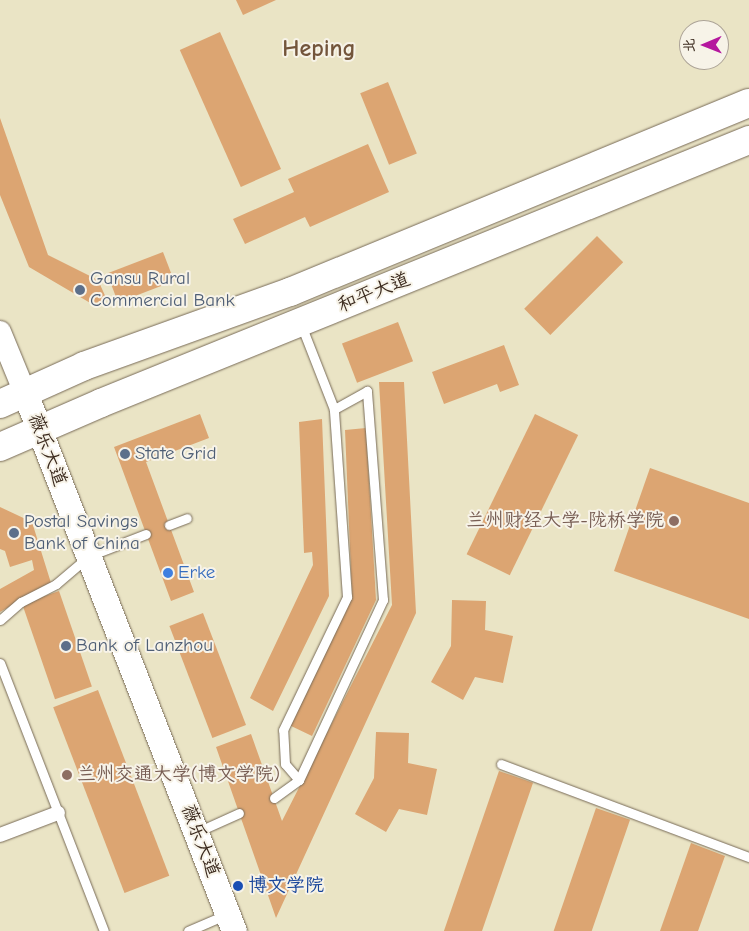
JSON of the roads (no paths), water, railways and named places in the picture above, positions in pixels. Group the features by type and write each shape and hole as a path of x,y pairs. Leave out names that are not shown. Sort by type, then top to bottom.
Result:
{"highway":[{"name":"和平大道","path":"0,404 84,366 290,292 749,102"},
{"name":"和平大道","path":"0,447 749,140"}],"main road":[{"name":"薇乐大道","path":"25,393 231,923"}],"street":[{"name":"薇乐大道","path":"0,332 25,393"},
{"path":"0,835 58,813"}],"lane":[{"path":"299,780 286,764 283,730 347,597 334,408 300,323"},
{"path":"274,798 299,780 383,600 367,391 334,408"},
{"path":"169,525 187,518"},
{"path":"0,620 21,602 56,584 89,556 146,534"},
{"path":"0,663 104,931"},
{"path":"501,764 749,857"},
{"path":"197,832 239,813"},
{"path":"188,931 231,923"}],"place":[{"name":"Gansu Rural Commercial Bank","path":"80,290"},
{"name":"State Grid","path":"125,454"},
{"name":"兰州财经大学-陇桥学院","path":"674,521"},
{"name":"Postal Savings Bank of China","path":"14,533"},
{"name":"Erke","path":"168,573"},
{"name":"Bank of Lanzhou","path":"66,646"},
{"name":"兰州交通大学(博文学院)","path":"67,775"},
{"name":"博文学院","path":"238,886"}],"district":[{"name":"Heping","path":"319,49"}]}
